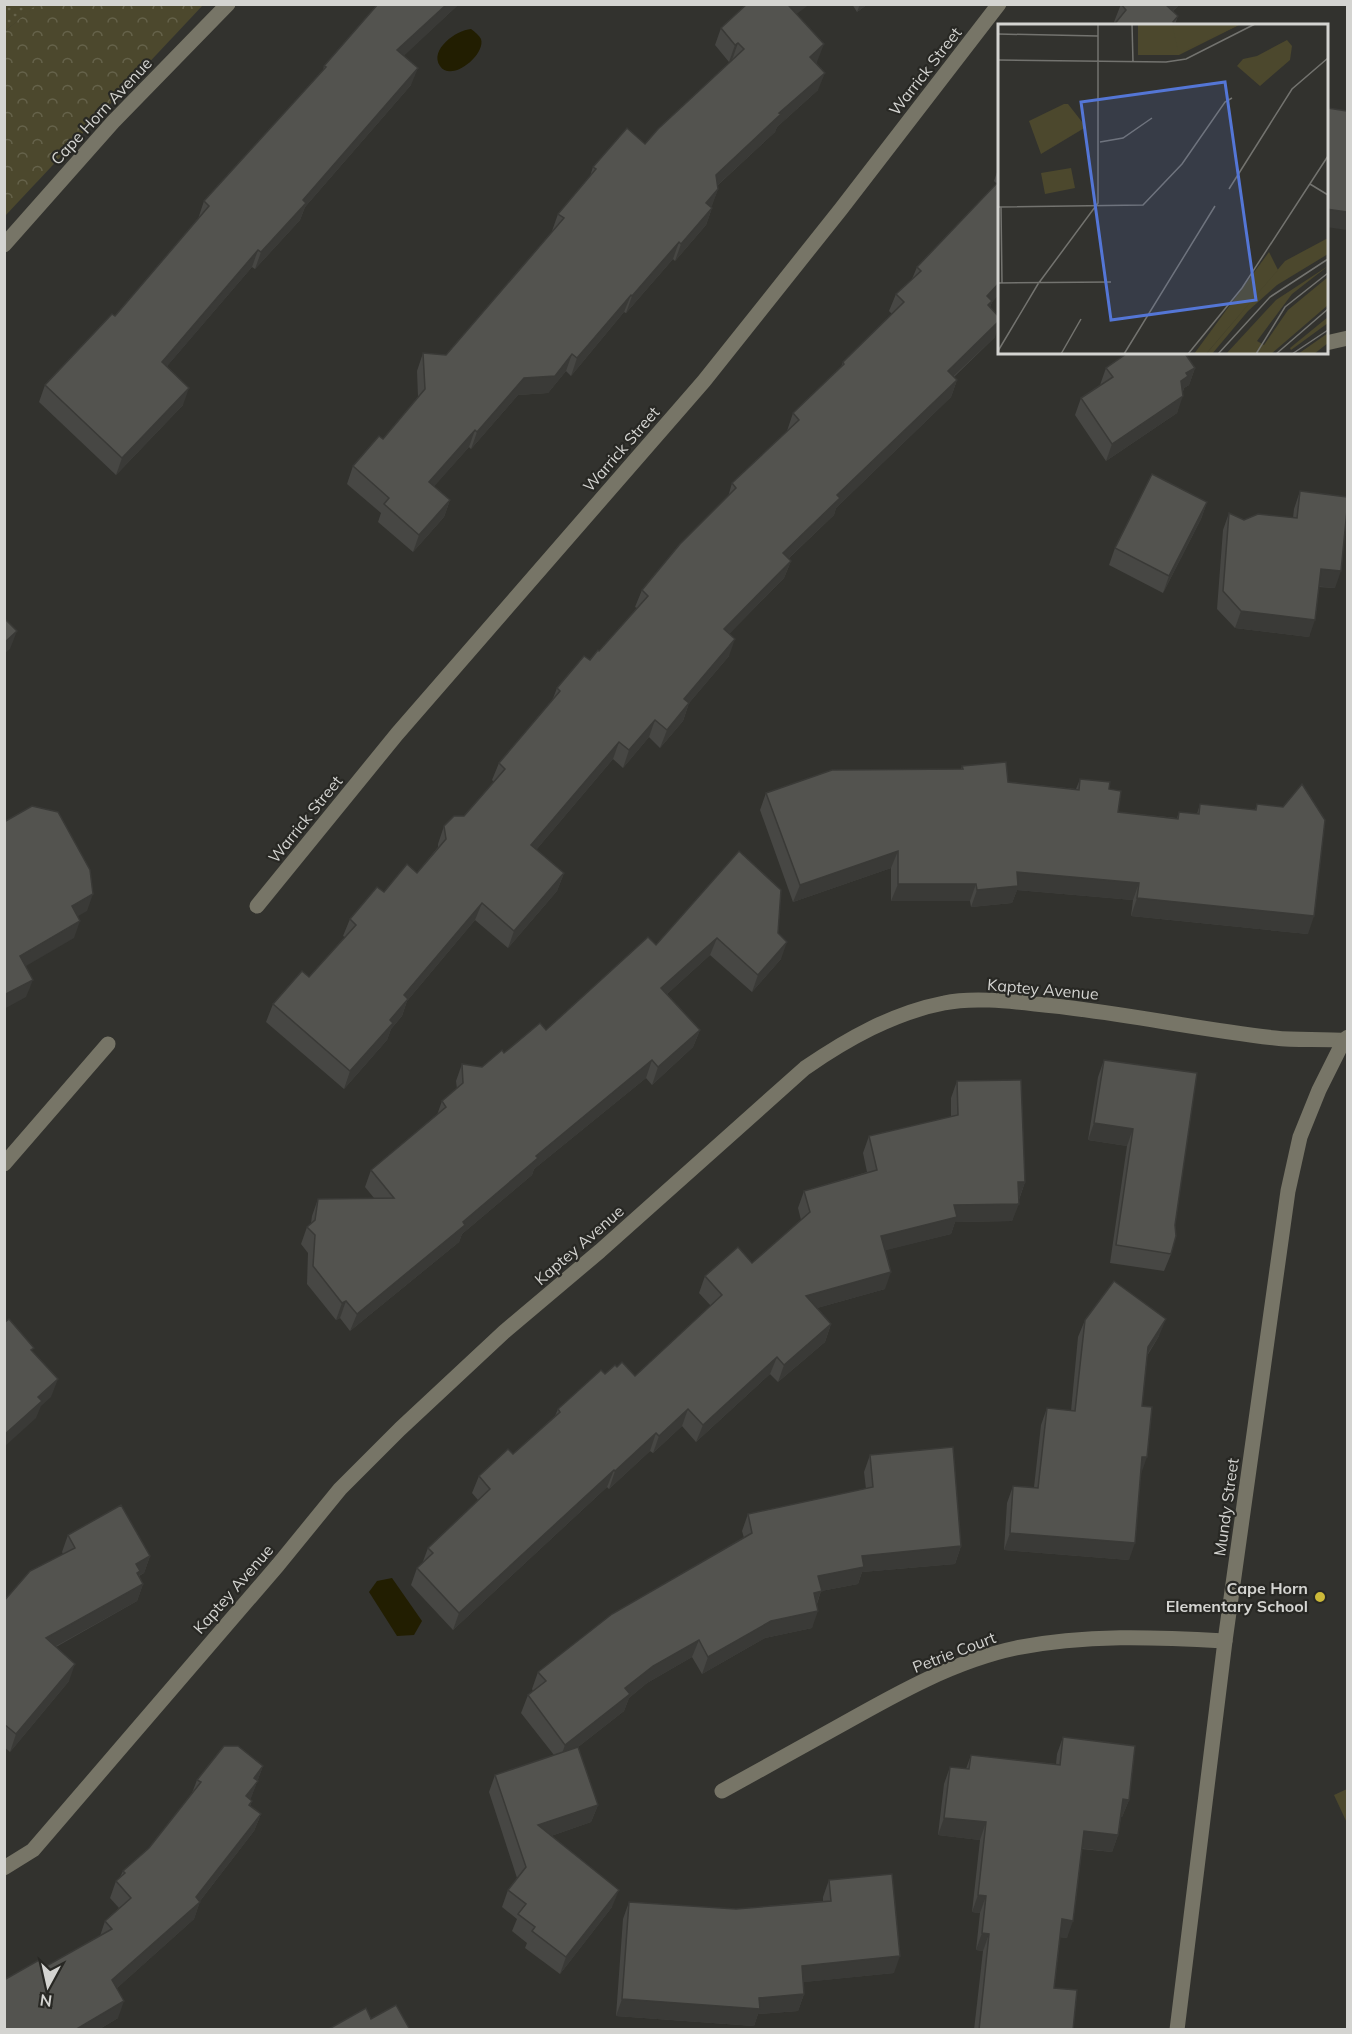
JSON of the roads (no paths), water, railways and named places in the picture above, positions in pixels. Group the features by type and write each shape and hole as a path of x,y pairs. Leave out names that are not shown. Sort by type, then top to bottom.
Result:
{"street":[{"name":"Cape Horn Avenue","path":"4,245 113,122 228,4"},
{"name":"Warrick Street","path":"257,906 397,734 704,381 841,209 999,4"},
{"path":"1328,343 1347,338"},
{"name":"Kaptey Avenue","path":"4,1868 33,1850 340,1489 504,1332 600,1251 805,1068 832,1049 880,1023 915,1010 947,1002 1000,1001 1063,1006 1275,1038 1346,1039"},
{"name":"Mundy Street","path":"1177,2030 1225,1641 1288,1191 1300,1137 1319,1090 1346,1039"},
{"path":"4,1164 108,1044"},
{"name":"Petrie Court","path":"722,1791 895,1695 968,1662 1014,1648 1090,1638 1156,1637 1225,1641"}],"place":[{"name":"Cape Horn Elementary School","path":"1320,1597"}]}
